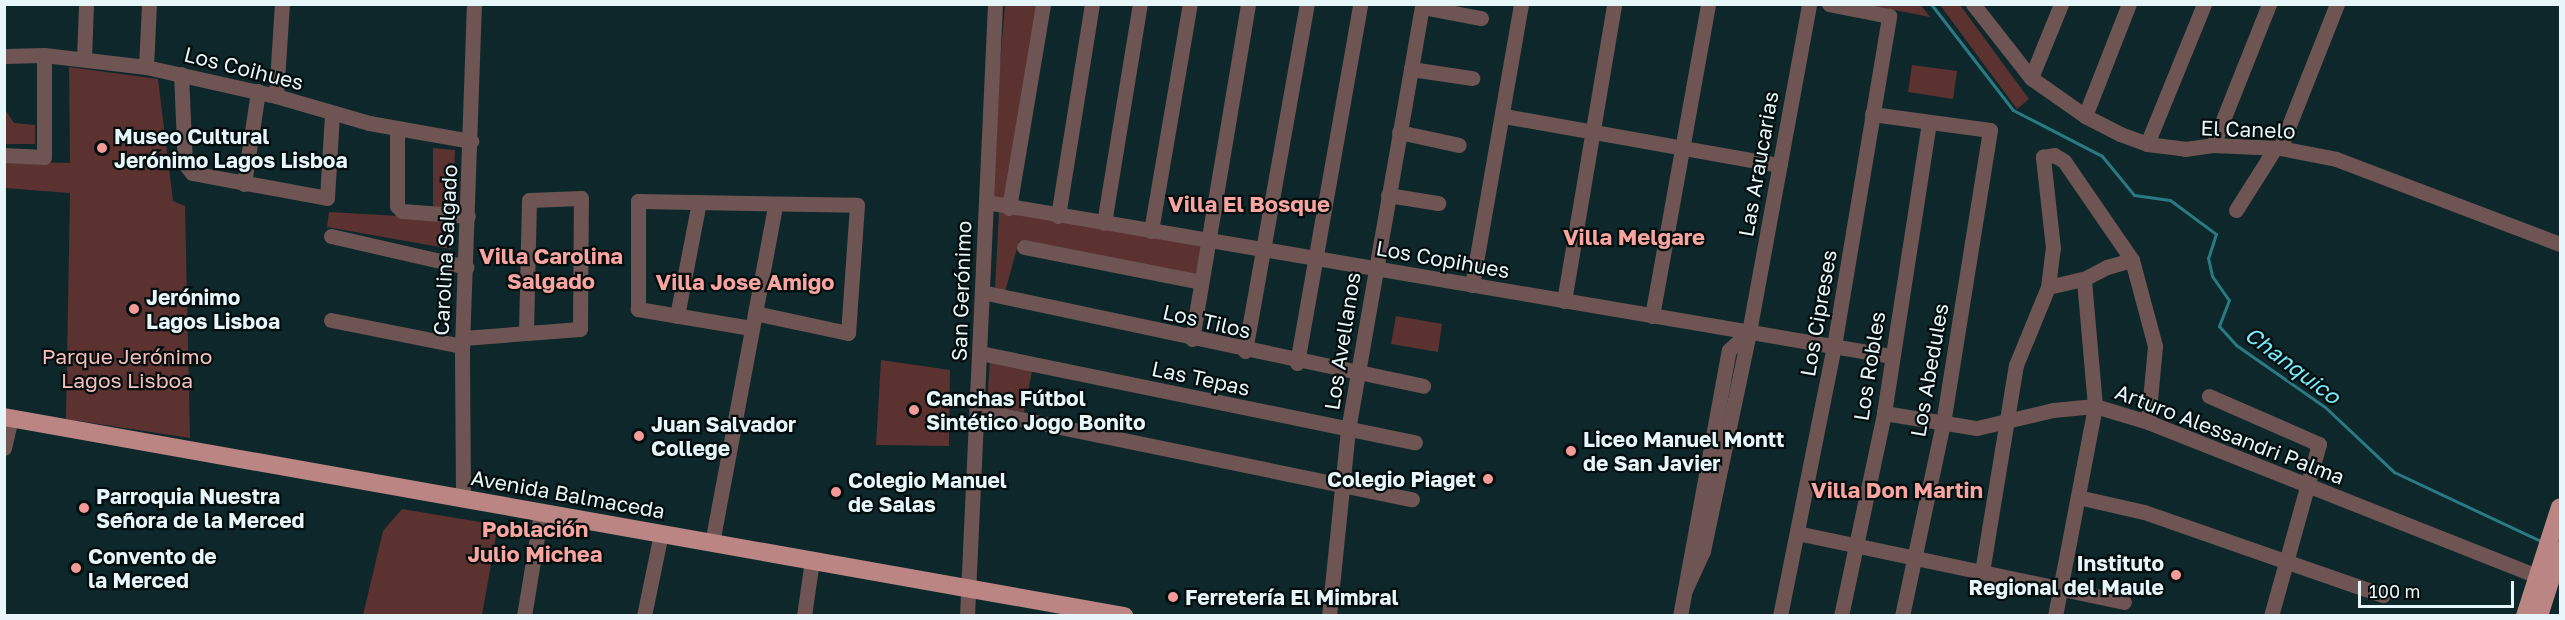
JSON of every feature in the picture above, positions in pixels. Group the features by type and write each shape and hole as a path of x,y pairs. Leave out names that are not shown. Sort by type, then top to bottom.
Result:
{"main road":[{"name":"Avenida Balmaceda","path":"8,418 1124,615"},
{"path":"2539,615 2544,579 2560,507"},
{"path":"2525,615 2560,550"}],"street":[{"path":"84,59 86,4"},
{"path":"146,67 149,4"},
{"path":"276,96 282,4"},
{"name":"Carolina Salgado","path":"463,498 462,342 471,141 474,4"},
{"name":"San Gerónimo","path":"967,615 994,4"},
{"path":"1010,208 1043,4"},
{"path":"1058,216 1092,4"},
{"path":"1104,223 1140,4"},
{"path":"1151,231 1190,4"},
{"path":"1192,339 1248,4"},
{"path":"1245,351 1307,4"},
{"path":"1298,363 1359,4"},
{"path":"1472,285 1504,116 1521,4"},
{"path":"1564,301 1614,4"},
{"path":"1652,316 1684,148 1708,4"},
{"name":"Las Araucarias","path":"1749,332 1809,4"},
{"name":"Los Cipreses","path":"1780,615 1834,346 1889,16 1829,4"},
{"path":"2031,78 2061,4"},
{"path":"2085,116 2129,4"},
{"path":"2147,144 2204,4"},
{"path":"2213,145 2269,4"},
{"path":"2236,210 2277,149 2337,4"},
{"path":"1422,6 1481,18"},
{"name":"Los Avellanos","path":"1329,615 1348,430 1422,6"},
{"name":"El Canelo","path":"1975,6 2031,78 2085,116 2147,144 2185,149 2213,145 2277,149 2336,159 2560,244"},
{"path":"4,155 44,157 44,55"},
{"name":"Los Coihues","path":"4,56 44,55 146,67 276,96 397,129 471,141"},
{"path":"1411,69 1472,78"},
{"path":"181,74 188,170 244,184 327,198 332,113"},
{"path":"244,184 258,92"},
{"path":"1872,114 1929,122"},
{"path":"1504,116 1780,165"},
{"name":"Los Abedules","path":"1902,615 1943,423 1990,130 1929,122"},
{"name":"Los Robles","path":"1840,615 1857,546 1884,413 1929,122"},
{"path":"397,129 398,206 402,211 468,216"},
{"path":"1399,132 1459,145"},
{"path":"1982,572 2010,420 2016,365 2048,286 2053,248 2041,164 2043,157 2054,154 2064,161 2132,260 2155,346 2148,422"},
{"path":"1388,195 1438,203"},
{"path":"331,320 462,342 526,333 580,329 581,198 529,200 526,333"},
{"path":"638,201 699,202 857,205 848,333 753,321 677,316 638,309 638,201"},
{"path":"677,316 699,202"},
{"name":"Los Copihues","path":"986,202 1010,208 1892,356"},
{"path":"712,543 775,205"},
{"path":"331,236 466,267"},
{"path":"1024,247 1201,282"},
{"path":"2048,286 2084,279 2107,267 2132,260"},
{"path":"2055,615 2096,406 2084,279"},
{"name":"Los Tilos","path":"982,292 1298,363 1422,386"},
{"path":"1680,615 1729,350 1749,332"},
{"name":"Las Tepas","path":"980,353 1415,442"},
{"path":"2209,396 2319,444 2271,615"},
{"name":"Arturo Alessandri Palma","path":"1884,413 1977,428 2053,410 2096,406 2148,422 2544,579"},
{"path":"977,410 1341,487 1412,499"},
{"path":"4,448 8,418"},
{"path":"2078,497 2144,512 2383,595"},
{"path":"524,615 541,512"},
{"path":"644,615 661,533"},
{"path":"1797,533 2124,602"},
{"path":"804,615 812,560"}],"green space":[{"path":"1005,5 1046,5 1012,202 989,199"},
{"path":"1869,5 1921,5 1930,17"},
{"path":"1940,5 1960,5 2029,99 2017,109"},
{"path":"1912,65 1957,71 1953,99 1908,92"},
{"name":"Parque Jerónimo Lagos Lisboa","path":"69,67 158,79 173,201 185,206 190,438 66,419 70,193 5,188 4,161 70,163"},
{"path":"4,108 14,123 35,125 35,144 5,144"},
{"path":"433,148 455,150 451,249 327,227 329,212 433,218"},
{"path":"999,212 1213,245 1205,279 1019,241 1005,292 995,290"},
{"path":"1396,316 1442,324 1438,352 1391,344"},
{"name":"Canchas Fútbol Sintético Jogo Bonito","path":"881,360 950,370 949,446 876,445"},
{"path":"990,360 1032,371 1024,412 987,406"},
{"path":"402,509 498,525 482,615 363,615 383,531"}],"waterway":[{"name":"Chanquico","path":"1931,4 2013,110 2102,156 2134,195 2170,200 2216,234 2208,258 2212,276 2229,300 2219,326 2236,345 2325,407 2394,472 2543,542"}],"place":[{"name":"Museo Cultural Jerónimo Lagos Lisboa","path":"102,148"},
{"name":"Jerónimo Lagos Lisboa","path":"134,309"},
{"name":"Canchas Fútbol Sintético Jogo Bonito","path":"914,410"},
{"name":"Juan Salvador College","path":"639,436"},
{"name":"Liceo Manuel Montt de San Javier","path":"1571,451"},
{"name":"Colegio Piaget","path":"1488,479"},
{"name":"Colegio Manuel de Salas","path":"836,492"},
{"name":"Parroquia Nuestra Señora de la Merced","path":"84,508"},
{"name":"Convento de la Merced","path":"76,568"},
{"name":"Instituto Regional del Maule","path":"2176,575"},
{"name":"Ferretería El Mimbral","path":"1173,597"}],"district":[{"name":"Villa El Bosque","path":"1249,204"},
{"name":"Villa Melgare","path":"1634,237"},
{"name":"Villa Carolina Salgado","path":"551,268"},
{"name":"Villa Jose Amigo","path":"745,282"},
{"name":"Villa Don Martin","path":"1897,490"},
{"name":"Población Julio Michea","path":"535,540"}]}
